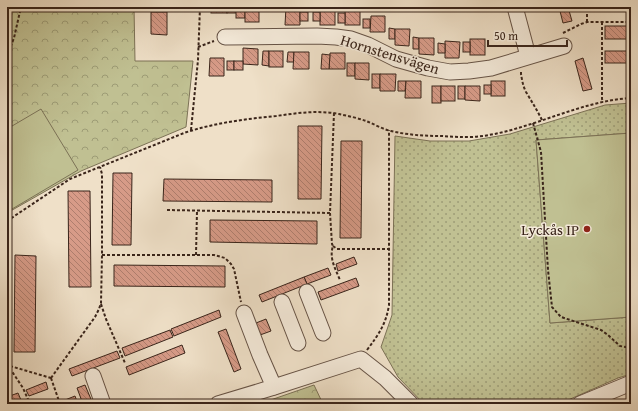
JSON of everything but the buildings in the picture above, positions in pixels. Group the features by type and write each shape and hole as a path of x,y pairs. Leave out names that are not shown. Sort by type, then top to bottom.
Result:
{"street":[{"path":"515,7 528,56"},
{"name":"Hornstensvägen","path":"225,37 317,36 351,39 368,45 396,59 428,68 450,72 491,68 528,56 562,40"},
{"path":"307,292 323,333"},
{"path":"282,302 298,343"},
{"path":"244,313 274,387"},
{"path":"218,404 361,359 391,384 411,404"},
{"path":"93,376 103,404"},
{"path":"580,404 631,383"}],"path":[{"path":"7,54 14,38 21,7"},
{"path":"191,130 200,7"},
{"path":"587,7 587,22"},
{"path":"562,40 580,24 587,22 631,22"},
{"path":"602,22 603,102"},
{"path":"198,48 225,37"},
{"path":"528,56 521,74 526,92 542,120"},
{"path":"7,221 70,179 191,130 211,125 245,119 304,112 318,112 334,113 364,120 389,130 405,134 422,136 471,137 494,134 603,102 631,98"},
{"path":"334,113 330,212 333,246 331,258 340,280"},
{"path":"533,123 541,152 548,270 552,307 561,317 601,330 608,334 620,346 631,348"},
{"path":"361,359 384,325 389,305 389,130"},
{"path":"50,378 94,317 101,303 102,174 100,167"},
{"path":"167,210 330,212"},
{"path":"196,211 196,254"},
{"path":"333,246 337,249 389,249"},
{"path":"102,255 196,254 214,255 225,258 232,264 234,269 244,313"},
{"path":"101,303 106,320 125,363"},
{"path":"8,365 50,378"},
{"path":"8,365 23,388 30,404"},
{"path":"50,378 60,404"}],"green space":[{"path":"7,7 134,7 135,61 193,61 186,127 81,171 7,213"},
{"path":"631,103 631,133 536,140 550,323 631,317 631,333 628,334 631,353 631,374 618,378 559,404 424,404 398,377 381,347 392,315 395,136 430,141 469,141 510,134 605,105"},
{"path":"41,109 78,170 7,212 7,129"},
{"name":"Lyckås IP","path":"631,133 631,317 550,323 536,140"},
{"path":"314,385 323,404 259,404"}],"place":[{"name":"Lyckås IP","path":"587,229"}]}
